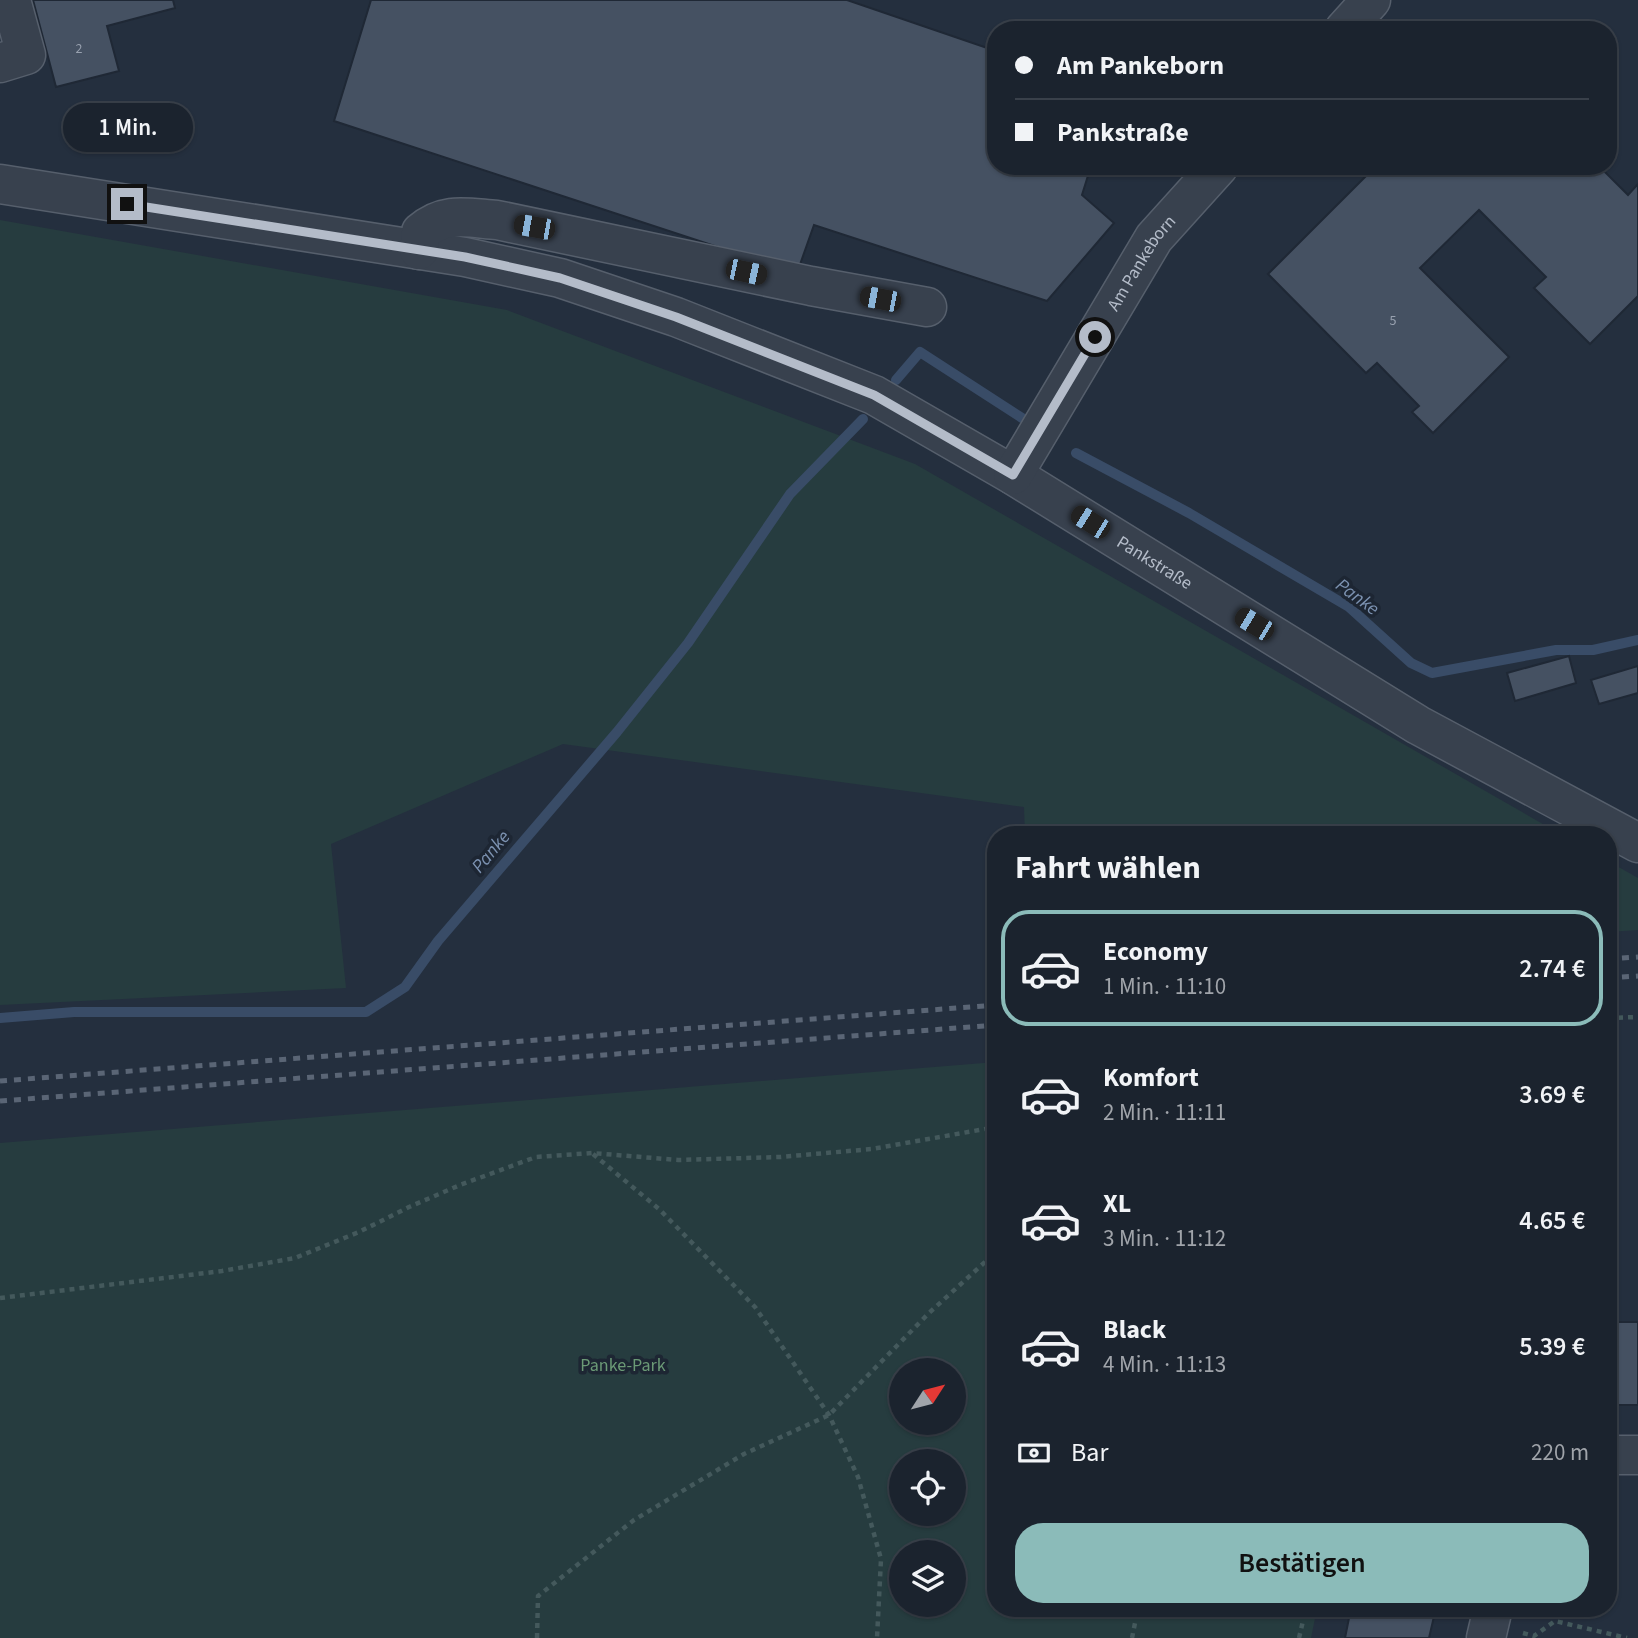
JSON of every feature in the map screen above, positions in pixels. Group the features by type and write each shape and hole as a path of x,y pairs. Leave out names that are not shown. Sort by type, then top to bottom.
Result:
{"street":[{"path":"0,63 26,55 11,0"},
{"path":"1352,21 1371,0"},
{"name":"Am Pankeborn","path":"1013,475 1154,239 1211,175"},
{"name":"Pankstraße","path":"0,184 303,241 419,250 560,278 676,317 874,395 1013,475 1418,725 1606,826"},
{"path":"419,250 421,233 432,223 453,217 497,220 811,286 927,307"},
{"path":"676,317 696,261"},
{"name":"Pankstraße","path":"1617,832 1638,843"},
{"path":"1617,1455 1638,1455"},
{"path":"1486,1638 1491,1617"}],"path":[{"path":"1617,1018 1638,1017"},
{"path":"0,1298 222,1271 295,1258 447,1191 536,1157 593,1153 678,1160 780,1157 872,1149 987,1129"},
{"path":"593,1153 659,1209 755,1307 829,1415 858,1477 881,1559 877,1638"},
{"path":"537,1638 538,1596 634,1520 744,1454 829,1415 929,1313 987,1260"},
{"path":"1132,1638 1136,1617"},
{"path":"1299,1638 1304,1617"},
{"path":"1534,1636 1555,1620 1627,1638"}],"green space":[{"path":"0,220 507,310 915,464 1546,826 1025,826 1024,807 563,744 331,844 346,988 0,1005"},
{"path":"1617,866 1638,878 1638,930 1617,931"},
{"name":"Panke-Park","path":"987,1063 987,1617 1315,1617 1311,1638 0,1638 0,1143"}],"building":[{"path":"33,0 173,0 175,8 107,26 119,71 56,87"},
{"path":"371,0 847,0 987,48 987,175 1088,175 1082,195 1114,223 1047,301 814,225 797,273 334,121"},
{"path":"1367,175 1608,175 1628,195 1638,184 1638,296 1590,344 1534,288 1546,277 1479,210 1420,268 1509,357 1433,433 1412,412 1419,406 1377,363 1366,373 1268,274"},
{"path":"1569,656 1576,683 1515,701 1507,673"},
{"path":"1638,666 1638,693 1599,704 1591,680"},
{"path":"1617,1322 1638,1322 1638,1405 1617,1405"},
{"path":"1349,1617 1434,1617 1429,1638 1345,1638"}],"waterway":[{"name":"Panke","path":"896,380 920,352 1022,418"},
{"name":"Panke","path":"0,1018 74,1012 366,1012 405,987 438,941 617,732 688,643 790,494 863,419"},
{"name":"Panke","path":"1076,453 1189,513 1349,607 1411,663 1432,673 1556,650 1593,650 1638,640"}],"railway":[{"path":"1617,958 1638,957"},
{"path":"1617,977 1638,976"},
{"path":"0,1081 987,1006"},
{"path":"0,1101 987,1026"}],"route":[{"path":"127,204 465,257 560,278 676,317 874,395 1013,475 1095,337"}]}
